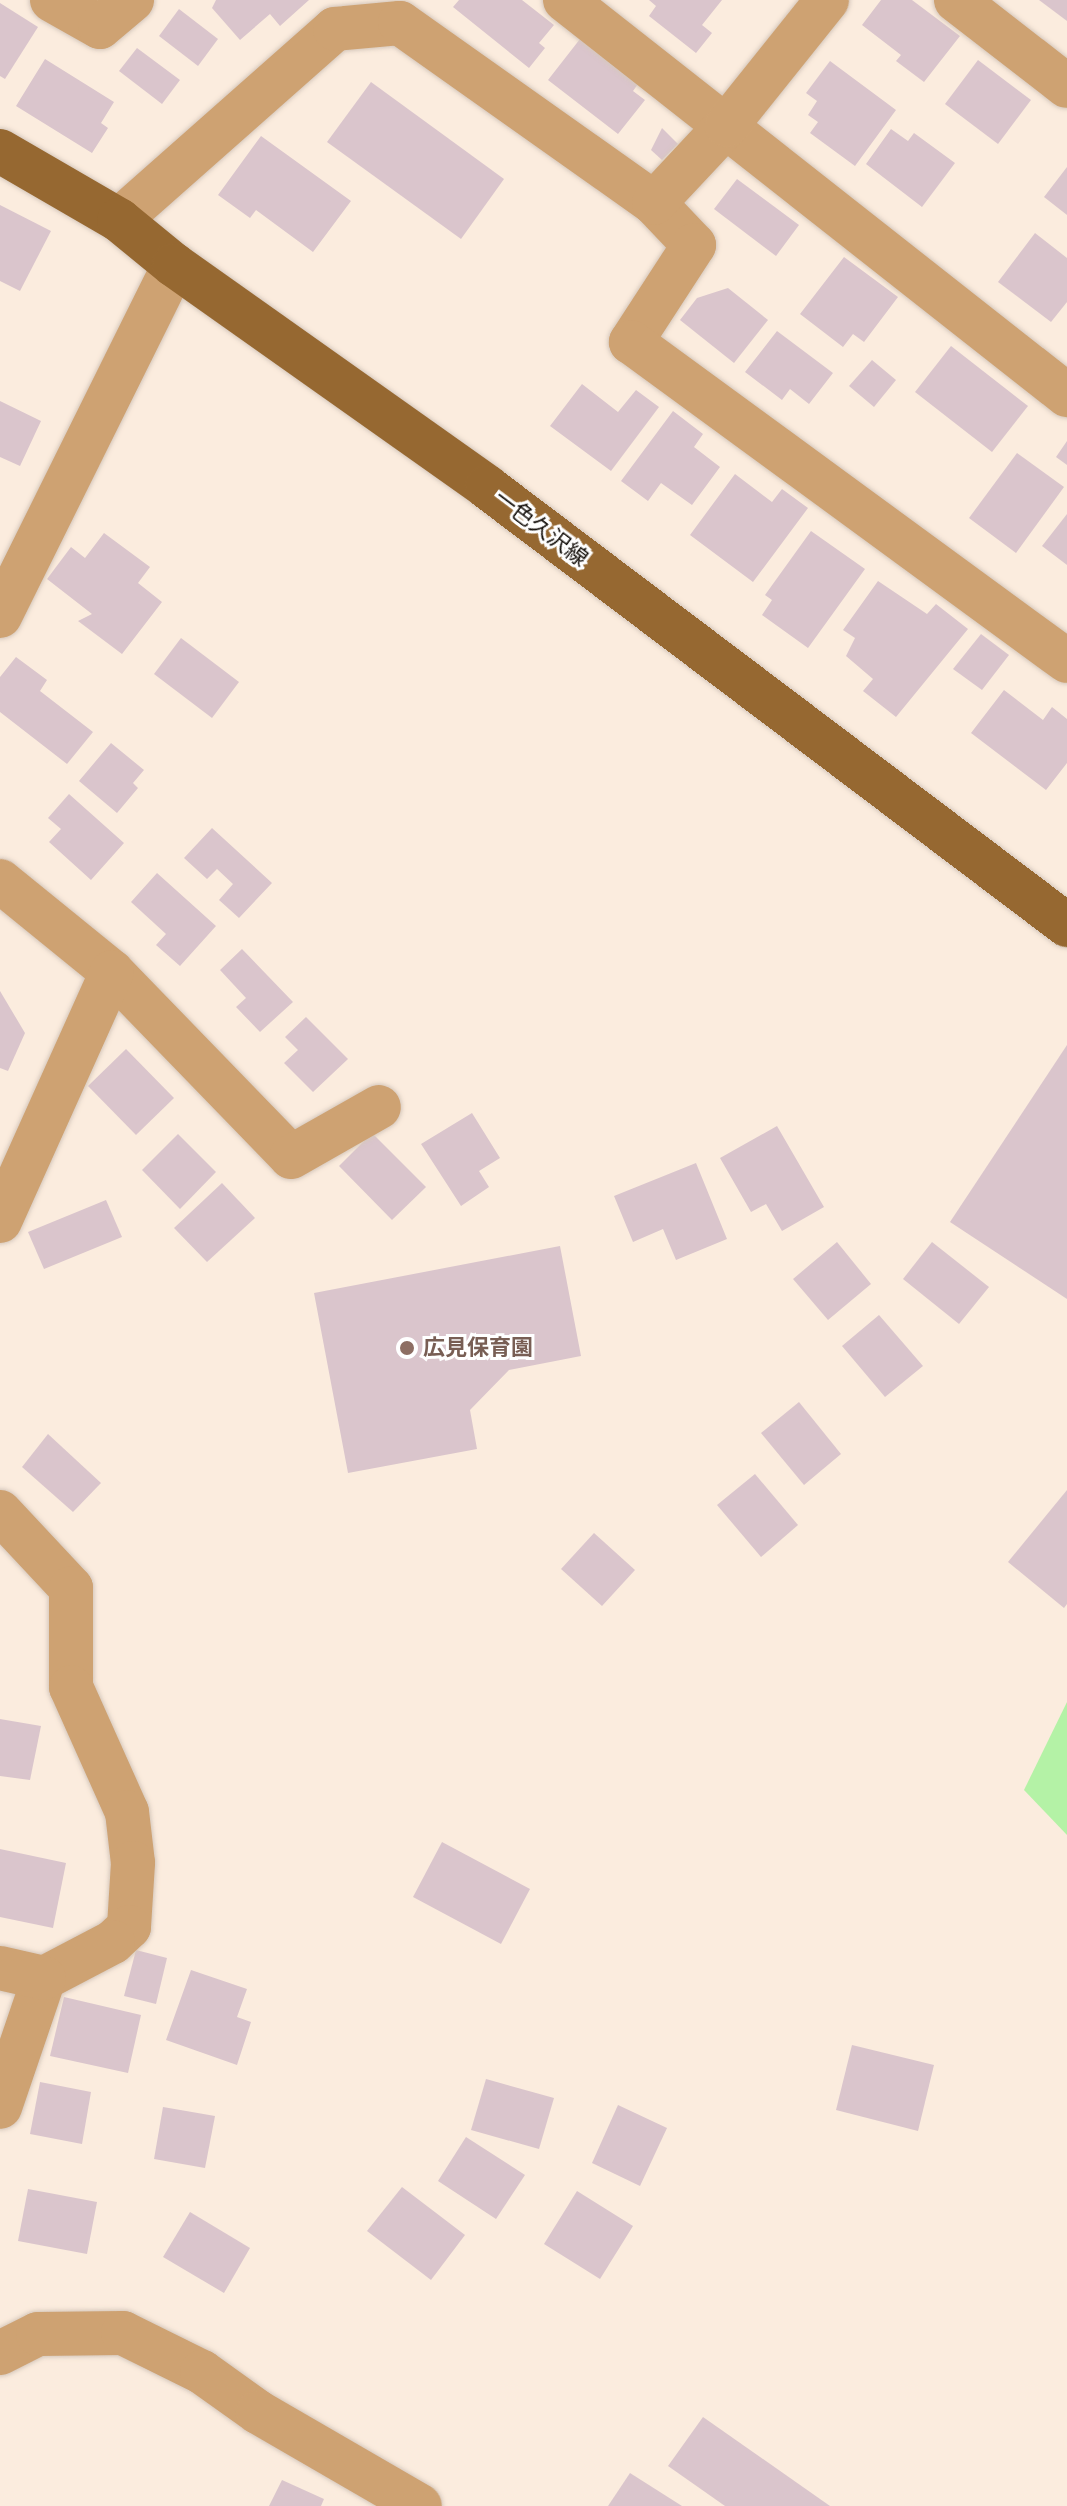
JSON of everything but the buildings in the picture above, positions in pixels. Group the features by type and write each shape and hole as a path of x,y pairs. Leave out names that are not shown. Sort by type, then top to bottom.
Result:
{"main road":[{"name":"一色久沢線","path":"0,151 119,220 174,265 499,497 1067,925"}],"street":[{"path":"52,0 100,27 132,0"},
{"path":"565,0 1067,395"},
{"path":"654,203 727,125 827,0"},
{"path":"956,0 1067,86"},
{"path":"119,220 335,29 400,23 654,203 694,245 631,342 1067,661"},
{"path":"0,616 174,265"},
{"path":"0,881 112,972 291,1157 379,1107"},
{"path":"0,1221 112,972"},
{"path":"0,1512 71,1588 71,1687 127,1812 133,1863 129,1927 113,1942 44,1978 0,1968"},
{"path":"0,2107 44,1978"},
{"path":"0,2353 38,2334 123,2333 202,2372 258,2412 420,2506"}],"green space":[{"path":"1067,1702 1067,1835 1024,1790"}],"place":[{"name":"広見保育園","path":"407,1348"}]}
